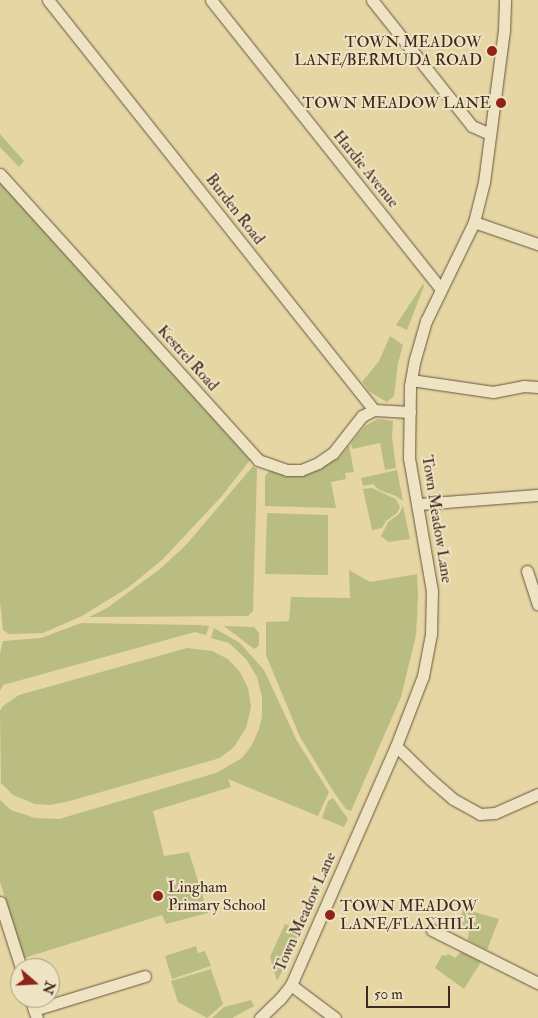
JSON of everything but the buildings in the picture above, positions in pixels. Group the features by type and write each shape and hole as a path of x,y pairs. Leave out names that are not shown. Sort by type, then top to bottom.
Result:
{"street":[{"name":"Burden Road","path":"48,0 374,410"},
{"name":"Hardie Avenue","path":"212,0 440,288"},
{"path":"372,0 472,126 490,134"},
{"name":"Town Meadow Lane","path":"260,1018 280,999 291,985 416,697 431,634 431,583 409,458 412,380 415,359 426,321 440,288 474,222 484,182 504,30 506,0"},
{"name":"Kestrel Road","path":"0,174 258,460 287,470 301,470 318,463 333,452 362,416 374,410"},
{"path":"474,222 538,244"},
{"path":"412,380 493,392 523,386 538,387"},
{"path":"374,410 410,412"},
{"path":"418,504 538,495"},
{"path":"527,572 538,604"},
{"path":"396,746 430,780 453,799 480,814 495,813 538,794"},
{"path":"0,902 18,958"},
{"path":"432,930 538,983"},
{"path":"36,1014 144,976"},
{"path":"291,985 335,1018"}],"green space":[{"path":"0,134 24,161 19,167 0,147"},
{"path":"0,181 250,460 221,497 162,560 129,587 82,616 43,633 9,634 3,630 0,602"},
{"path":"423,284 424,286 407,330 396,325"},
{"path":"390,336 403,345 398,363 394,396 387,402 370,392 362,382 379,361"},
{"path":"378,419 393,421 392,437 396,468 385,470 380,443 352,449 351,443 365,426"},
{"path":"349,445 354,472 345,473 346,479 331,482 336,508 265,506 265,476 270,470 298,475 314,472 340,457"},
{"path":"253,466 257,469 253,611 248,616 89,617 107,608 160,569 186,545"},
{"path":"397,470 403,501 396,496 379,490 373,484 363,486 361,478"},
{"path":"372,488 396,499 400,507 397,513 386,521 382,528 372,530 363,489"},
{"path":"403,506 410,539 388,542 381,536 388,522 399,514"},
{"path":"267,513 328,515 328,575 265,574"},
{"path":"349,570 370,582 417,574 418,597 416,635 401,697 351,811 346,809 333,791 300,737 266,655 266,622 289,621 291,597 350,598"},
{"path":"81,623 209,626 206,635 195,632 3,685 0,691 0,653 3,641 41,638"},
{"path":"224,626 254,627 259,633 259,646 254,649"},
{"path":"214,628 240,643 264,670 297,741 329,792 318,816 228,779 231,787 153,811 164,856 189,852 208,913 166,924 162,915 24,958 0,882 0,800 11,810 35,818 59,819 216,773 242,758 252,745 262,717 262,697 257,677 246,659 229,643 211,638"},
{"path":"187,648 212,651 228,659 240,672 248,688 251,707 246,728 234,747 220,758 50,805 35,804 13,795 1,783 0,711 3,706 19,695"},
{"path":"333,798 348,819 344,827 322,818 328,801"},
{"path":"464,909 499,919 487,950 468,940 469,928 458,923"},
{"path":"285,924 302,932 277,981 270,957"},
{"path":"196,946 198,953 205,951 211,966 172,979 165,956"},
{"path":"461,952 481,962 464,989 435,968 442,955 446,956 448,954 455,958"},
{"path":"211,969 223,1004 207,1018 178,1002 171,981"},
{"path":"251,1000 254,1006 232,1018 212,1018 224,1007"}],"place":[{"name":"TOWN MEADOW LANE/BERMUDA ROAD","path":"492,51"},
{"name":"TOWN MEADOW LANE","path":"501,103"},
{"name":"Lingham Primary School","path":"158,896"},
{"name":"TOWN MEADOW LANE/FLAXHILL","path":"330,915"}]}
